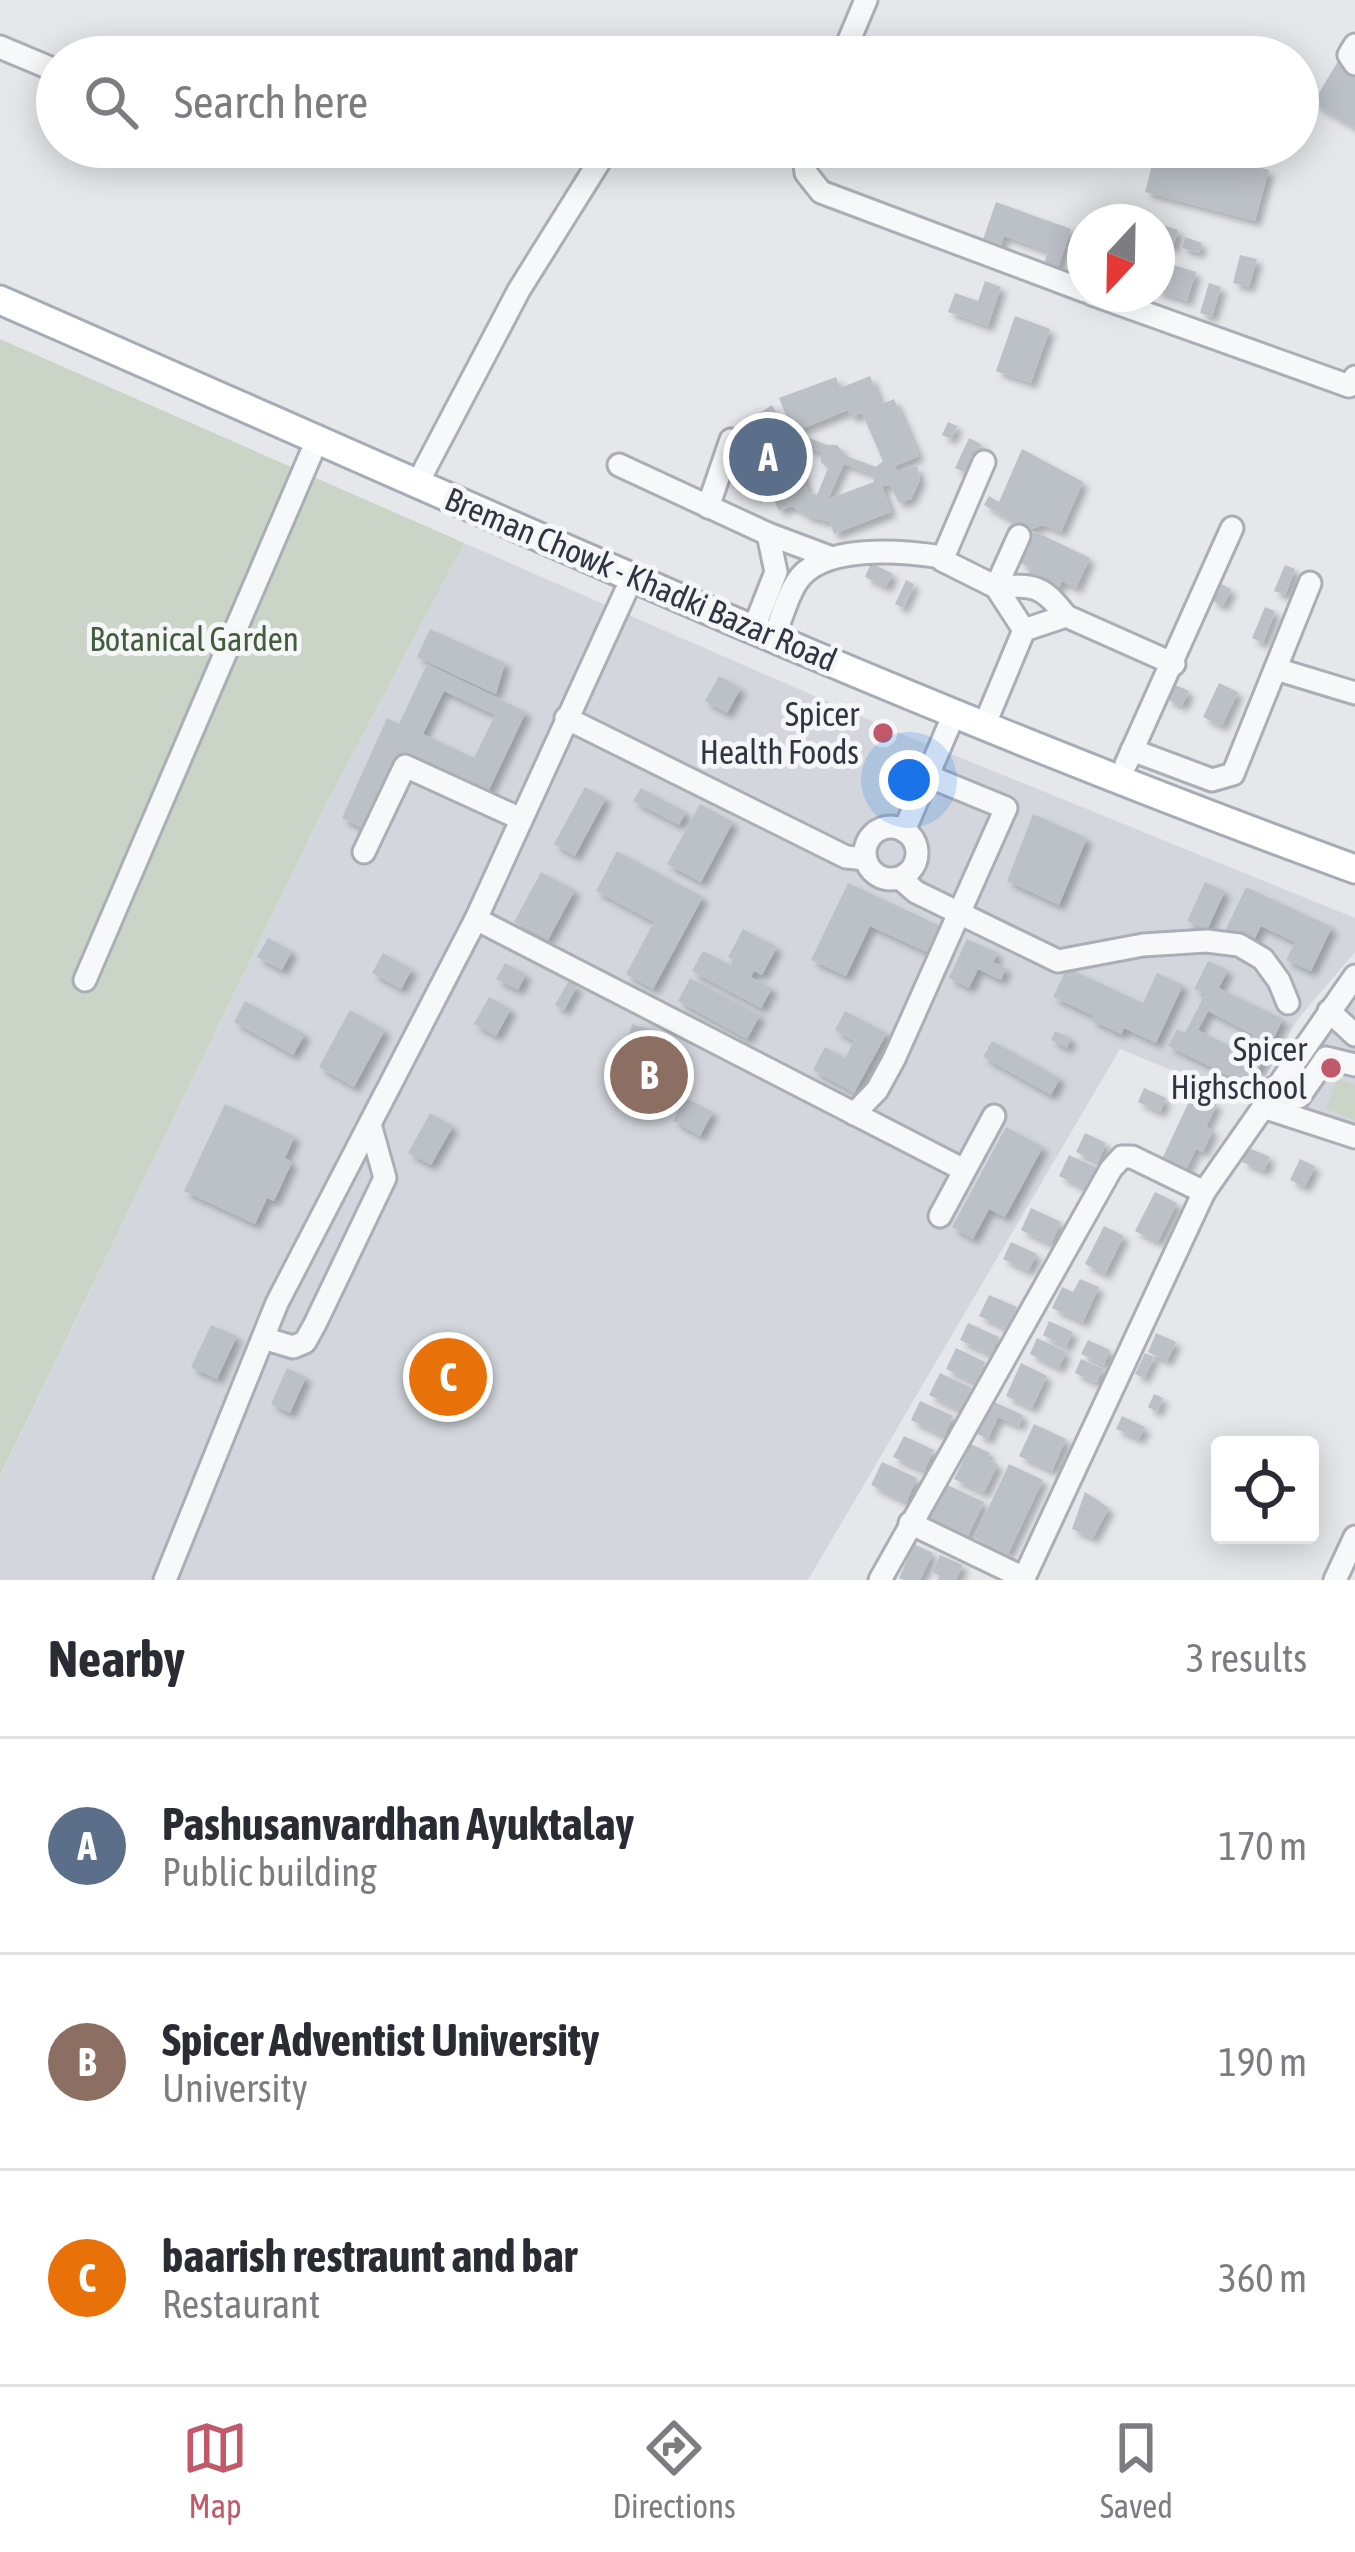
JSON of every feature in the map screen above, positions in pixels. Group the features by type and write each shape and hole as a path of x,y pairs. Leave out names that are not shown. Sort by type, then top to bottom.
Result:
{"main road":[{"name":"Breman Chowk - Khadki Bazar Road","path":"0,300 764,632 951,722 984,726 1355,869"},
{"name":"Breman Chowk - Khadki Bazar Road","path":"0,319 626,591 951,722 1207,833 1355,887"}],"street":[{"path":"851,36 866,0"},
{"path":"1355,45 1349,56 1355,64"},
{"path":"0,47 36,62"},
{"path":"418,482 519,290 595,168"},
{"path":"805,168 821,192 1067,285"},
{"path":"1142,312 1349,386 1355,376"},
{"path":"708,507 731,440"},
{"path":"86,980 311,454"},
{"path":"942,557 984,462"},
{"path":"619,466 832,558"},
{"path":"1232,528 1129,757 1212,780 1238,769 1310,584"},
{"path":"764,632 776,572 768,534"},
{"path":"996,587 1019,536"},
{"path":"764,632 798,579 832,558 897,550 942,557"},
{"path":"942,557 946,564 996,587 1027,585 1047,591 1066,616 1174,664"},
{"path":"996,587 1024,630"},
{"path":"166,1580 277,1304 476,919 626,591"},
{"path":"984,726 1024,630 1066,616"},
{"path":"1276,669 1355,694"},
{"path":"566,718 846,857 866,859"},
{"path":"904,831 951,722"},
{"path":"364,852 405,766 521,819"},
{"path":"854,1114 878,1090 895,1059 1006,808 928,776"},
{"path":"900,878 912,870 918,856 915,841 890,827 876,832 867,844 866,859 879,876 900,878 916,892 1058,961 1207,940 1239,945 1263,959 1288,1003"},
{"path":"476,919 964,1169"},
{"path":"910,1523 1023,1579 1204,1192 1355,976"},
{"path":"1329,1011 1355,1035"},
{"path":"1268,1098 1299,1097 1327,1058 1355,1066"},
{"path":"1268,1098 1355,1137"},
{"path":"940,1216 994,1116"},
{"path":"263,1339 293,1348 305,1342 315,1324 385,1178 370,1124"},
{"path":"880,1580 1111,1169 1122,1157 1132,1157 1204,1192"},
{"path":"1335,1580 1355,1537"}],"shaded area":[{"path":"464,543 897,732 1355,918 1355,952 1297,1020 1251,1103 1120,1049 808,1580 0,1580 0,1477 325,806"},
{"name":"Spicer Highschool","path":"1355,1001 1355,1145 1279,1113 1334,1023"}],"green space":[{"name":"Botanical Garden","path":"0,339 464,543 325,806 0,1476"},
{"path":"1338,1078 1355,1085 1355,1120 1326,1109"}],"building":[{"path":"1338,61 1355,72 1355,128 1319,107 1319,93"},
{"path":"1151,168 1269,170 1255,221 1145,192"},
{"path":"996,202 1067,228 1057,271 1043,267 1048,251 1004,236 999,251 981,245"},
{"path":"1185,237 1202,243 1199,253 1182,248"},
{"path":"1240,255 1257,259 1249,287 1233,283"},
{"path":"1175,266 1196,272 1187,301 1175,297"},
{"path":"985,281 1001,287 988,326 948,312 955,293 978,301"},
{"path":"1209,283 1221,287 1212,317 1200,313"},
{"path":"1015,316 1050,329 1031,383 996,371"},
{"path":"870,376 881,404 894,399 919,456 895,466 897,471 917,466 920,480 911,499 899,503 890,485 882,486 891,512 834,534 830,522 792,506 779,511 755,455 776,447 777,438 756,445 752,430 756,415 772,405 784,424 787,418 779,398 836,377 840,388","holes":["848,410 851,417 862,413 883,461 876,467 846,456 837,445 794,432","790,441 821,453 821,462 828,468 817,495 809,492","844,464 873,474 874,482 828,499"]},
{"path":"948,422 957,426 951,439 942,435"},
{"path":"969,438 981,444 967,473 955,468"},
{"path":"1022,449 1083,482 1061,532 1043,525 1029,530 984,505 989,496 999,502"},
{"path":"1034,531 1090,558 1076,588 1062,581 1057,591 1026,577 1031,568 1019,562"},
{"path":"871,563 893,574 886,587 865,577"},
{"path":"1285,565 1295,569 1285,595 1274,591"},
{"path":"906,580 914,584 903,608 895,604"},
{"path":"1219,583 1231,589 1223,606 1211,600"},
{"path":"1265,607 1275,611 1263,643 1252,638"},
{"path":"430,629 505,663 496,694 417,657"},
{"path":"427,664 526,712 487,794 402,754 366,830 342,818 387,718 399,724","holes":["444,691 495,715 474,758 423,734"]},
{"path":"719,676 741,688 727,713 705,701"},
{"path":"1219,683 1238,692 1222,726 1203,717"},
{"path":"1173,684 1189,691 1182,706 1166,699"},
{"path":"585,787 606,798 575,856 554,844"},
{"path":"641,788 686,812 679,825 633,801"},
{"path":"700,804 733,822 701,882 667,864"},
{"path":"1033,814 1087,838 1059,905 1007,881"},
{"path":"617,851 703,897 653,989 626,974 654,922 596,891"},
{"path":"541,872 575,890 548,940 514,922"},
{"path":"1205,882 1225,891 1207,930 1187,921"},
{"path":"848,883 942,927 929,953 870,926 846,976 811,960"},
{"path":"1246,887 1332,927 1311,971 1286,960 1295,942 1261,926 1252,944 1225,931"},
{"path":"743,929 777,947 762,975 754,971 751,977 772,988 761,1008 692,971 703,951 730,965 733,960 728,957"},
{"path":"268,938 292,951 282,970 257,957"},
{"path":"967,939 998,953 993,962 1006,968 1001,980 978,969 969,988 949,978"},
{"path":"383,953 412,969 401,989 372,973"},
{"path":"1208,961 1228,970 1219,988 1283,1019 1250,1086 1168,1046 1177,1029 1185,1033 1205,994 1194,989","holes":["1208,1011 1254,1035 1244,1053 1198,1030"]},
{"path":"505,963 526,974 518,990 496,979"},
{"path":"1067,968 1143,1003 1157,973 1183,985 1156,1043 1124,1028 1121,1034 1053,997"},
{"path":"690,978 760,1015 747,1039 678,1001"},
{"path":"568,982 577,986 564,1010 555,1005"},
{"path":"489,997 511,1009 496,1036 474,1024"},
{"path":"245,1001 305,1034 293,1055 234,1022"},
{"path":"350,1010 385,1030 354,1087 319,1067"},
{"path":"845,1011 887,1033 854,1093 813,1070 825,1047 845,1058 854,1041 835,1030"},
{"path":"632,1024 671,1036 664,1059 625,1047"},
{"path":"1055,1031 1071,1038 1067,1048 1051,1040"},
{"path":"992,1041 1060,1078 1051,1095 983,1057"},
{"path":"1144,1088 1166,1098 1160,1112 1138,1102"},
{"path":"1193,1093 1217,1104 1206,1127 1213,1130 1203,1152 1196,1149 1186,1170 1162,1159"},
{"path":"685,1098 713,1112 700,1136 673,1121"},
{"path":"225,1104 295,1136 285,1158 292,1162 274,1201 267,1198 255,1224 184,1191"},
{"path":"430,1113 453,1126 431,1165 408,1153"},
{"path":"1006,1127 1043,1147 1005,1217 989,1209 973,1239 952,1227"},
{"path":"1085,1133 1106,1143 1098,1162 1076,1152"},
{"path":"1249,1148 1270,1157 1264,1171 1242,1162"},
{"path":"1069,1155 1097,1168 1087,1189 1059,1176"},
{"path":"1300,1159 1315,1166 1305,1187 1290,1180"},
{"path":"1155,1192 1177,1203 1158,1242 1135,1231"},
{"path":"1031,1208 1061,1222 1051,1244 1021,1230"},
{"path":"1104,1226 1124,1236 1105,1274 1085,1264"},
{"path":"1011,1242 1037,1254 1028,1271 1003,1259"},
{"path":"1080,1279 1099,1287 1083,1322 1052,1308 1062,1287 1073,1292"},
{"path":"989,1295 1017,1307 1007,1329 979,1316"},
{"path":"1049,1321 1073,1332 1066,1347 1043,1335"},
{"path":"968,1323 999,1337 991,1355 960,1340"},
{"path":"211,1325 237,1336 217,1379 191,1367"},
{"path":"1156,1333 1176,1342 1167,1361 1148,1352"},
{"path":"1037,1338 1066,1352 1059,1368 1030,1354"},
{"path":"1088,1340 1110,1350 1104,1365 1081,1354"},
{"path":"956,1348 985,1362 976,1383 946,1369"},
{"path":"1145,1353 1154,1357 1144,1378 1135,1374"},
{"path":"1081,1359 1103,1369 1097,1383 1075,1373"},
{"path":"1021,1363 1047,1376 1032,1408 1006,1396"},
{"path":"287,1368 306,1377 290,1413 271,1404"},
{"path":"940,1373 972,1388 962,1411 929,1395"},
{"path":"1154,1394 1163,1398 1157,1412 1148,1407"},
{"path":"920,1401 953,1416 944,1436 911,1420"},
{"path":"992,1401 1023,1415 1019,1426 998,1417 988,1439 977,1434"},
{"path":"1122,1416 1145,1427 1139,1439 1116,1429"},
{"path":"1034,1424 1066,1439 1052,1471 1019,1456"},
{"path":"904,1436 934,1450 924,1471 893,1457"},
{"path":"971,1444 990,1453 987,1459 998,1464 984,1493 954,1479"},
{"path":"882,1462 917,1478 906,1502 871,1485"},
{"path":"1009,1464 1043,1480 1008,1554 974,1538"},
{"path":"945,1484 984,1502 967,1538 928,1520"},
{"path":"1085,1492 1109,1508 1093,1538 1072,1529"},
{"path":"914,1544 933,1553 920,1580 904,1580 899,1578"},
{"path":"940,1555 963,1565 956,1580 938,1580 940,1576 932,1572"}],"place":[{"name":"Pashusanvardhan Ayuktalay","path":"768,457"},
{"name":"Spicer Health Foods","path":"883,733"},
{"name":"Spicer Highschool","path":"1331,1068"},
{"name":"Spicer Adventist University","path":"649,1075"},
{"name":"baarish restraunt and bar","path":"448,1377"}]}
